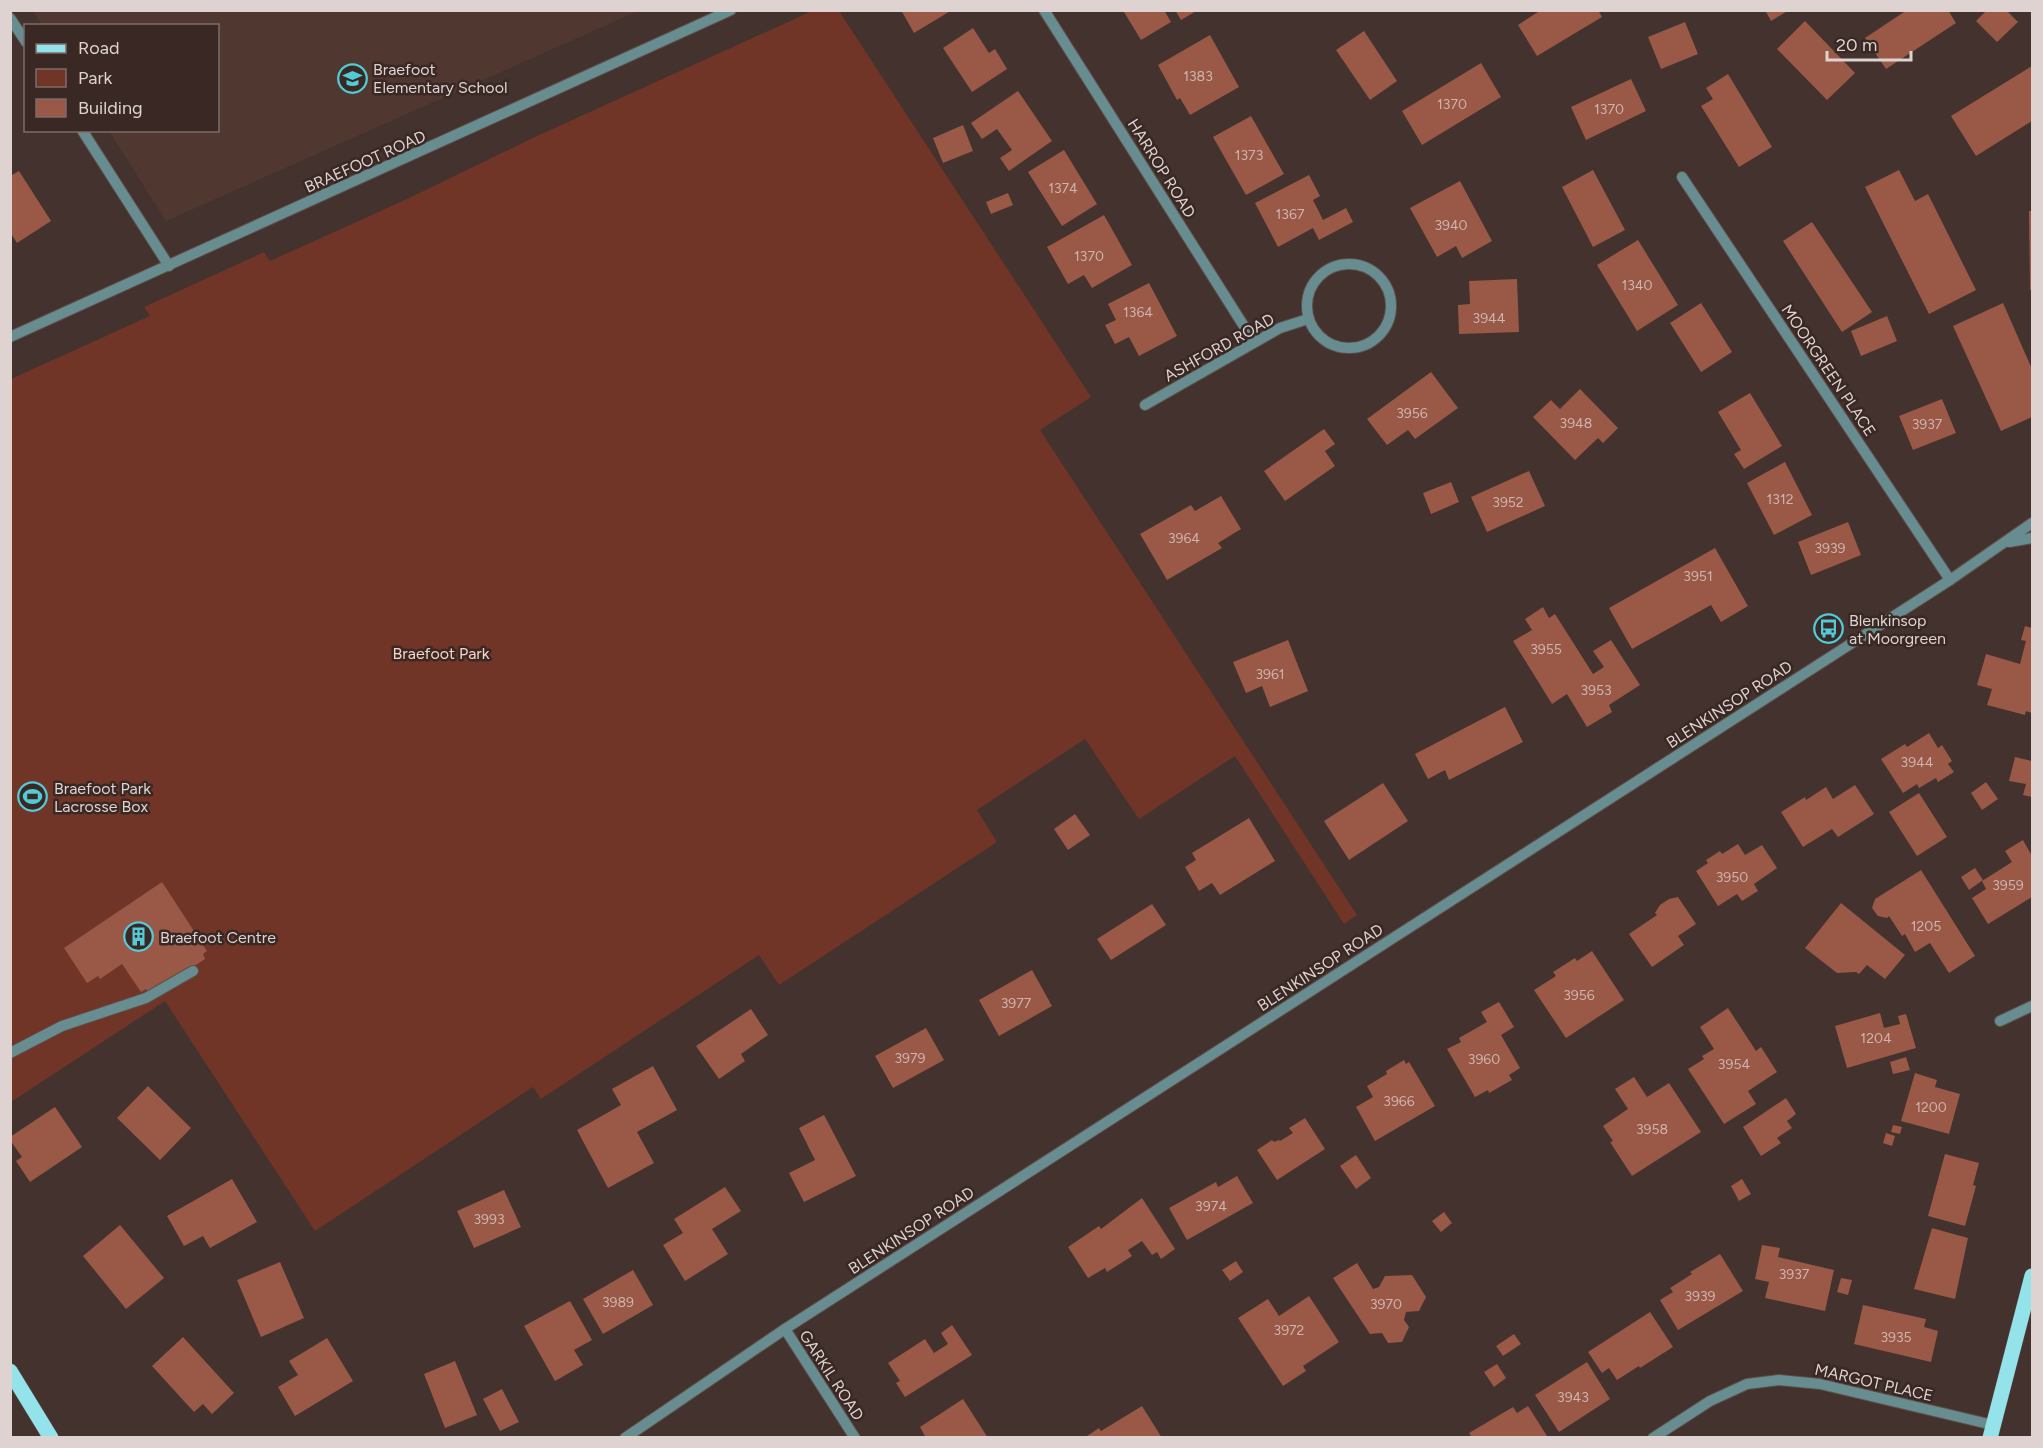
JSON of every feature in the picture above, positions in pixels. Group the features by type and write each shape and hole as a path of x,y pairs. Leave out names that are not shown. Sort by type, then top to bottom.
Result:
{"main road":[{"path":"1992,1431 2032,1276"},
{"path":"10,1371 51,1437"}],"street":[{"name":"BRAEFOOT ROAD","path":"10,337 731,10"},
{"name":"HARROP ROAD","path":"1044,10 1254,342"},
{"path":"10,18 24,39"},
{"path":"83,132 170,266"},
{"name":"MOORGREEN PLACE","path":"1682,177 1950,580"},
{"path":"1357,264 1371,270 1382,279 1389,292 1392,306 1390,320 1384,331 1374,341 1362,347 1349,349 1330,344 1314,331 1308,319 1306,305 1309,290 1317,278 1335,266 1357,264"},
{"name":"ASHFORD ROAD","path":"1145,405 1280,328 1308,319"},
{"name":"BLENKINSOP ROAD","path":"625,1437 785,1329 1950,580 2032,524"},
{"path":"2003,543 2032,538"},
{"path":"10,1053 62,1026 146,998 193,971"},
{"path":"2000,1021 2032,1006"},
{"name":"GARKIL ROAD","path":"785,1329 855,1437"},
{"name":"MARGOT PLACE","path":"1653,1437 1710,1401 1747,1384 1779,1380 1820,1384 1992,1431"}],"shaded area":[{"name":"Braefoot Elementary School","path":"33,11 638,11 166,221 110,132 219,132 219,24 41,24"}],"green space":[{"name":"Braefoot Park","path":"812,11 839,11 1091,397 1040,430 1357,915 1344,924 1235,756 1139,819 1085,739 977,810 997,842 779,985 759,955 541,1099 533,1087 315,1231 165,1001 11,1102 11,379 150,316 144,307 264,252 270,261"}],"building":[{"path":"901,10 952,10 914,33"},
{"path":"1127,10 1164,10 1171,22 1141,40 1124,12"},
{"path":"1175,10 1198,10 1181,20"},
{"path":"1541,10 1598,10 1602,17 1537,56 1518,25"},
{"path":"1765,10 1789,10 1771,21"},
{"path":"1907,10 1948,10 1956,23 1886,69 1865,38"},
{"path":"1987,10 2006,10 2018,22 1997,42 1976,21"},
{"path":"1805,21 1855,73 1827,100 1777,49"},
{"path":"1685,22 1698,54 1661,69 1648,37"},
{"path":"973,28 989,53 995,49 1007,69 972,92 943,48"},
{"path":"1364,31 1397,81 1370,100 1336,50"},
{"path":"1210,35 1239,87 1190,115 1180,98 1177,100 1158,65"},
{"path":"1481,63 1501,97 1422,145 1402,111"},
{"path":"2032,66 2032,121 1976,156 1951,116"},
{"path":"1728,74 1772,147 1739,167 1701,106 1713,99 1706,88"},
{"path":"1631,79 1646,111 1586,140 1571,107"},
{"path":"1018,91 1052,141 1009,171 1000,158 1012,150 997,129 982,139 971,123"},
{"path":"1251,116 1284,174 1246,195 1213,137"},
{"path":"963,125 973,151 943,163 933,138"},
{"path":"1064,150 1097,204 1062,226 1028,172"},
{"path":"1593,170 1625,230 1593,247 1562,187"},
{"path":"1899,170 1915,201 1928,194 1976,290 1929,314 1865,187"},
{"path":"19,171 51,221 17,243 10,232 10,176"},
{"path":"1309,175 1320,196 1313,200 1323,220 1346,208 1353,222 1319,240 1313,228 1278,247 1255,203"},
{"path":"1460,181 1492,241 1462,258 1456,246 1437,257 1410,208"},
{"path":"1008,193 1013,205 991,214 986,202"},
{"path":"2029,211 2032,211 2032,290 2030,290"},
{"path":"1104,215 1132,265 1092,288 1084,275 1068,284 1047,247"},
{"path":"1812,222 1872,312 1842,332 1783,241"},
{"path":"1638,240 1678,305 1637,331 1597,265"},
{"path":"1517,279 1519,332 1459,334 1458,305 1470,304 1469,281"},
{"path":"1149,283 1177,336 1139,356 1129,337 1115,344 1105,325 1116,320 1108,304"},
{"path":"1701,303 1732,352 1701,372 1670,323"},
{"path":"2003,303 2032,369 2032,417 2001,431 1953,326"},
{"path":"1887,316 1897,341 1861,356 1851,331"},
{"path":"1431,372 1458,408 1415,439 1408,430 1387,445 1367,419"},
{"path":"1580,389 1618,428 1603,443 1598,438 1575,460 1533,417 1551,400 1560,409"},
{"path":"1750,393 1782,446 1744,469 1734,454 1741,450 1718,412"},
{"path":"1942,399 1956,433 1913,450 1899,416"},
{"path":"1324,429 1335,444 1325,451 1335,466 1285,501 1264,471"},
{"path":"1785,462 1812,515 1774,535 1747,483"},
{"path":"1529,471 1545,506 1487,532 1471,497"},
{"path":"1451,482 1459,502 1431,514 1423,493"},
{"path":"1221,496 1241,529 1218,543 1222,548 1167,580 1140,534 1191,505 1195,511"},
{"path":"1848,522 1861,555 1811,575 1798,542"},
{"path":"1715,548 1748,606 1721,622 1711,605 1632,649 1609,608"},
{"path":"1543,607 1549,618 1555,614 1593,674 1604,667 1593,651 1611,640 1640,685 1609,705 1612,712 1587,727 1567,694 1552,704 1513,641 1532,630 1525,619"},
{"path":"2025,626 2032,628 2032,713 2026,711 2025,715 1987,705 1992,689 1977,685 1986,654 2020,664 2026,641 2021,640"},
{"path":"1288,640 1308,691 1270,707 1262,686 1246,693 1233,662"},
{"path":"1505,707 1523,742 1449,780 1445,770 1428,779 1415,754"},
{"path":"1929,733 1938,748 1942,745 1952,761 1948,764 1954,772 1938,782 1936,778 1919,788 1917,784 1903,793 1881,759 1905,744 1907,747"},
{"path":"2015,757 2032,761 2032,797 2023,795 2026,784 2009,781"},
{"path":"1986,782 1998,799 1982,810 1971,793"},
{"path":"1383,783 1408,821 1349,860 1324,821"},
{"path":"1855,785 1874,814 1838,837 1832,829 1803,847 1781,812 1826,787 1833,799"},
{"path":"1919,793 1947,837 1917,856 1889,812"},
{"path":"1075,814 1090,835 1068,850 1054,829"},
{"path":"1249,818 1275,861 1220,895 1212,883 1199,891 1185,867 1196,860 1192,853"},
{"path":"2023,840 2032,856 2032,897 1988,924 1972,898 1986,889 1982,881 2012,862 2005,851"},
{"path":"1738,844 1745,855 1762,845 1777,868 1754,884 1758,891 1742,901 1737,894 1718,906 1696,871 1708,863 1706,860 1720,851 1722,854"},
{"path":"1975,868 1983,880 1969,890 1961,877"},
{"path":"1921,870 1975,956 1949,973 1930,943 1915,952 1905,934 1902,936 1889,916 1887,918 1878,916 1872,908 1875,899"},
{"name":"Braefoot Centre","path":"162,882 207,951 203,954 205,959 150,995 146,989 141,992 122,964 100,979 98,976 87,983 64,948"},
{"path":"1678,897 1696,924 1678,936 1684,945 1652,967 1629,934 1657,915 1655,913 1660,905 1669,899"},
{"path":"1841,903 1905,955 1885,979 1867,965 1859,974 1856,972 1837,973 1805,948"},
{"path":"1152,904 1166,925 1111,960 1097,939"},
{"path":"1592,951 1624,1000 1566,1038 1534,990 1556,976 1553,972 1575,958 1577,961"},
{"path":"1032,970 1052,1006 999,1036 979,1000"},
{"path":"1499,1002 1514,1027 1501,1035 1520,1068 1509,1075 1512,1080 1489,1093 1488,1090 1475,1097 1447,1049 1461,1042 1459,1038 1487,1022 1481,1012"},
{"path":"1728,1008 1756,1051 1761,1047 1777,1072 1748,1091 1756,1104 1724,1124 1688,1069 1704,1059 1702,1056 1714,1049 1700,1027"},
{"path":"751,1009 768,1035 741,1054 745,1061 719,1079 696,1046"},
{"path":"1880,1013 1884,1028 1900,1024 1898,1016 1906,1014 1916,1048 1847,1068 1835,1026"},
{"path":"926,1028 944,1060 893,1088 875,1056"},
{"path":"1906,1057 1910,1070 1893,1074 1890,1062"},
{"path":"1404,1060 1406,1064 1409,1062 1435,1106 1375,1141 1356,1107 1373,1097 1367,1086"},
{"path":"653,1066 677,1110 637,1132 654,1163 608,1188 577,1130 621,1105 612,1089"},
{"path":"1915,1073 1937,1080 1935,1087 1960,1094 1949,1134 1901,1121"},
{"path":"1634,1077 1647,1097 1669,1083 1701,1132 1632,1176 1610,1142 1613,1141 1603,1126 1628,1109 1615,1089"},
{"path":"148,1086 191,1128 160,1160 117,1118"},
{"path":"1786,1098 1796,1114 1787,1121 1792,1128 1777,1138 1781,1143 1761,1156 1743,1127"},
{"path":"55,1107 82,1147 30,1182 16,1161 22,1157 10,1137"},
{"path":"824,1115 856,1176 804,1202 789,1173 815,1160 799,1128"},
{"path":"1305,1118 1325,1149 1277,1180 1257,1150 1272,1140 1280,1141 1293,1133 1289,1128"},
{"path":"1893,1125 1902,1127 1900,1134 1891,1132"},
{"path":"1886,1133 1895,1136 1892,1146 1883,1143"},
{"path":"1945,1154 1979,1163 1973,1185 1976,1186 1965,1226 1928,1216"},
{"path":"1356,1155 1371,1178 1356,1189 1340,1166"},
{"path":"1237,1176 1253,1203 1187,1240 1169,1208 1216,1182 1218,1187"},
{"path":"232,1179 257,1222 210,1248 203,1236 184,1246 167,1216"},
{"path":"1742,1179 1751,1194 1739,1201 1731,1186"},
{"path":"725,1187 741,1211 712,1229 728,1254 685,1281 663,1245 683,1233 674,1219"},
{"path":"504,1190 521,1227 474,1248 457,1211"},
{"path":"1142,1198 1175,1249 1161,1259 1157,1252 1152,1255 1142,1241 1128,1250 1132,1256 1107,1272 1105,1268 1088,1278 1068,1247 1099,1226 1101,1229"},
{"path":"1444,1212 1452,1223 1441,1232 1432,1221"},
{"path":"120,1225 164,1278 126,1309 83,1256"},
{"path":"1932,1228 1968,1238 1955,1299 1914,1289"},
{"path":"1762,1245 1780,1248 1778,1257 1834,1270 1825,1311 1765,1298 1769,1282 1755,1279"},
{"path":"1720,1254 1743,1291 1678,1330 1660,1300 1673,1292 1670,1288 1692,1274 1690,1272"},
{"path":"1236,1261 1243,1272 1230,1281 1222,1270"},
{"path":"280,1262 304,1318 261,1337 237,1280"},
{"path":"1357,1263 1373,1289 1379,1287 1385,1276 1412,1275 1426,1297 1419,1311 1406,1312 1404,1320 1409,1327 1402,1342 1388,1343 1382,1333 1370,1334 1333,1278"},
{"path":"633,1270 653,1305 603,1334 583,1299"},
{"path":"1841,1278 1852,1280 1848,1295 1837,1292"},
{"path":"1309,1296 1339,1342 1303,1366 1306,1371 1283,1386 1238,1318 1268,1299 1279,1316"},
{"path":"570,1301 592,1340 574,1350 583,1365 555,1381 524,1326"},
{"path":"1863,1305 1926,1319 1924,1327 1938,1331 1931,1362 1854,1344"},
{"path":"1650,1312 1673,1347 1617,1380 1609,1368 1602,1373 1588,1352"},
{"path":"952,1325 972,1355 905,1397 896,1383 900,1381 888,1363 925,1339 934,1353 948,1344 941,1333"},
{"path":"1514,1334 1521,1344 1503,1356 1496,1346"},
{"path":"183,1337 234,1393 212,1414 203,1404 194,1412 152,1366"},
{"path":"327,1338 353,1381 295,1416 278,1387 298,1375 289,1361"},
{"path":"455,1361 477,1415 445,1428 424,1374"},
{"path":"1587,1362 1610,1399 1559,1432 1535,1395"},
{"path":"1497,1364 1506,1378 1494,1387 1484,1372"},
{"path":"502,1389 519,1422 500,1431 483,1399"},
{"path":"963,1399 988,1438 926,1438 920,1427"},
{"path":"1142,1406 1162,1438 1084,1438 1099,1428 1101,1431"},
{"path":"1528,1406 1547,1436 1545,1438 1472,1438 1469,1433 1513,1407 1517,1413"}],"place":[{"name":"Braefoot Elementary School","path":"352,78"},
{"name":"Blenkinsop at Moorgreen","path":"1828,629"},
{"name":"Braefoot Park Lacrosse Box","path":"33,797"},
{"name":"Braefoot Centre","path":"139,937"}]}
